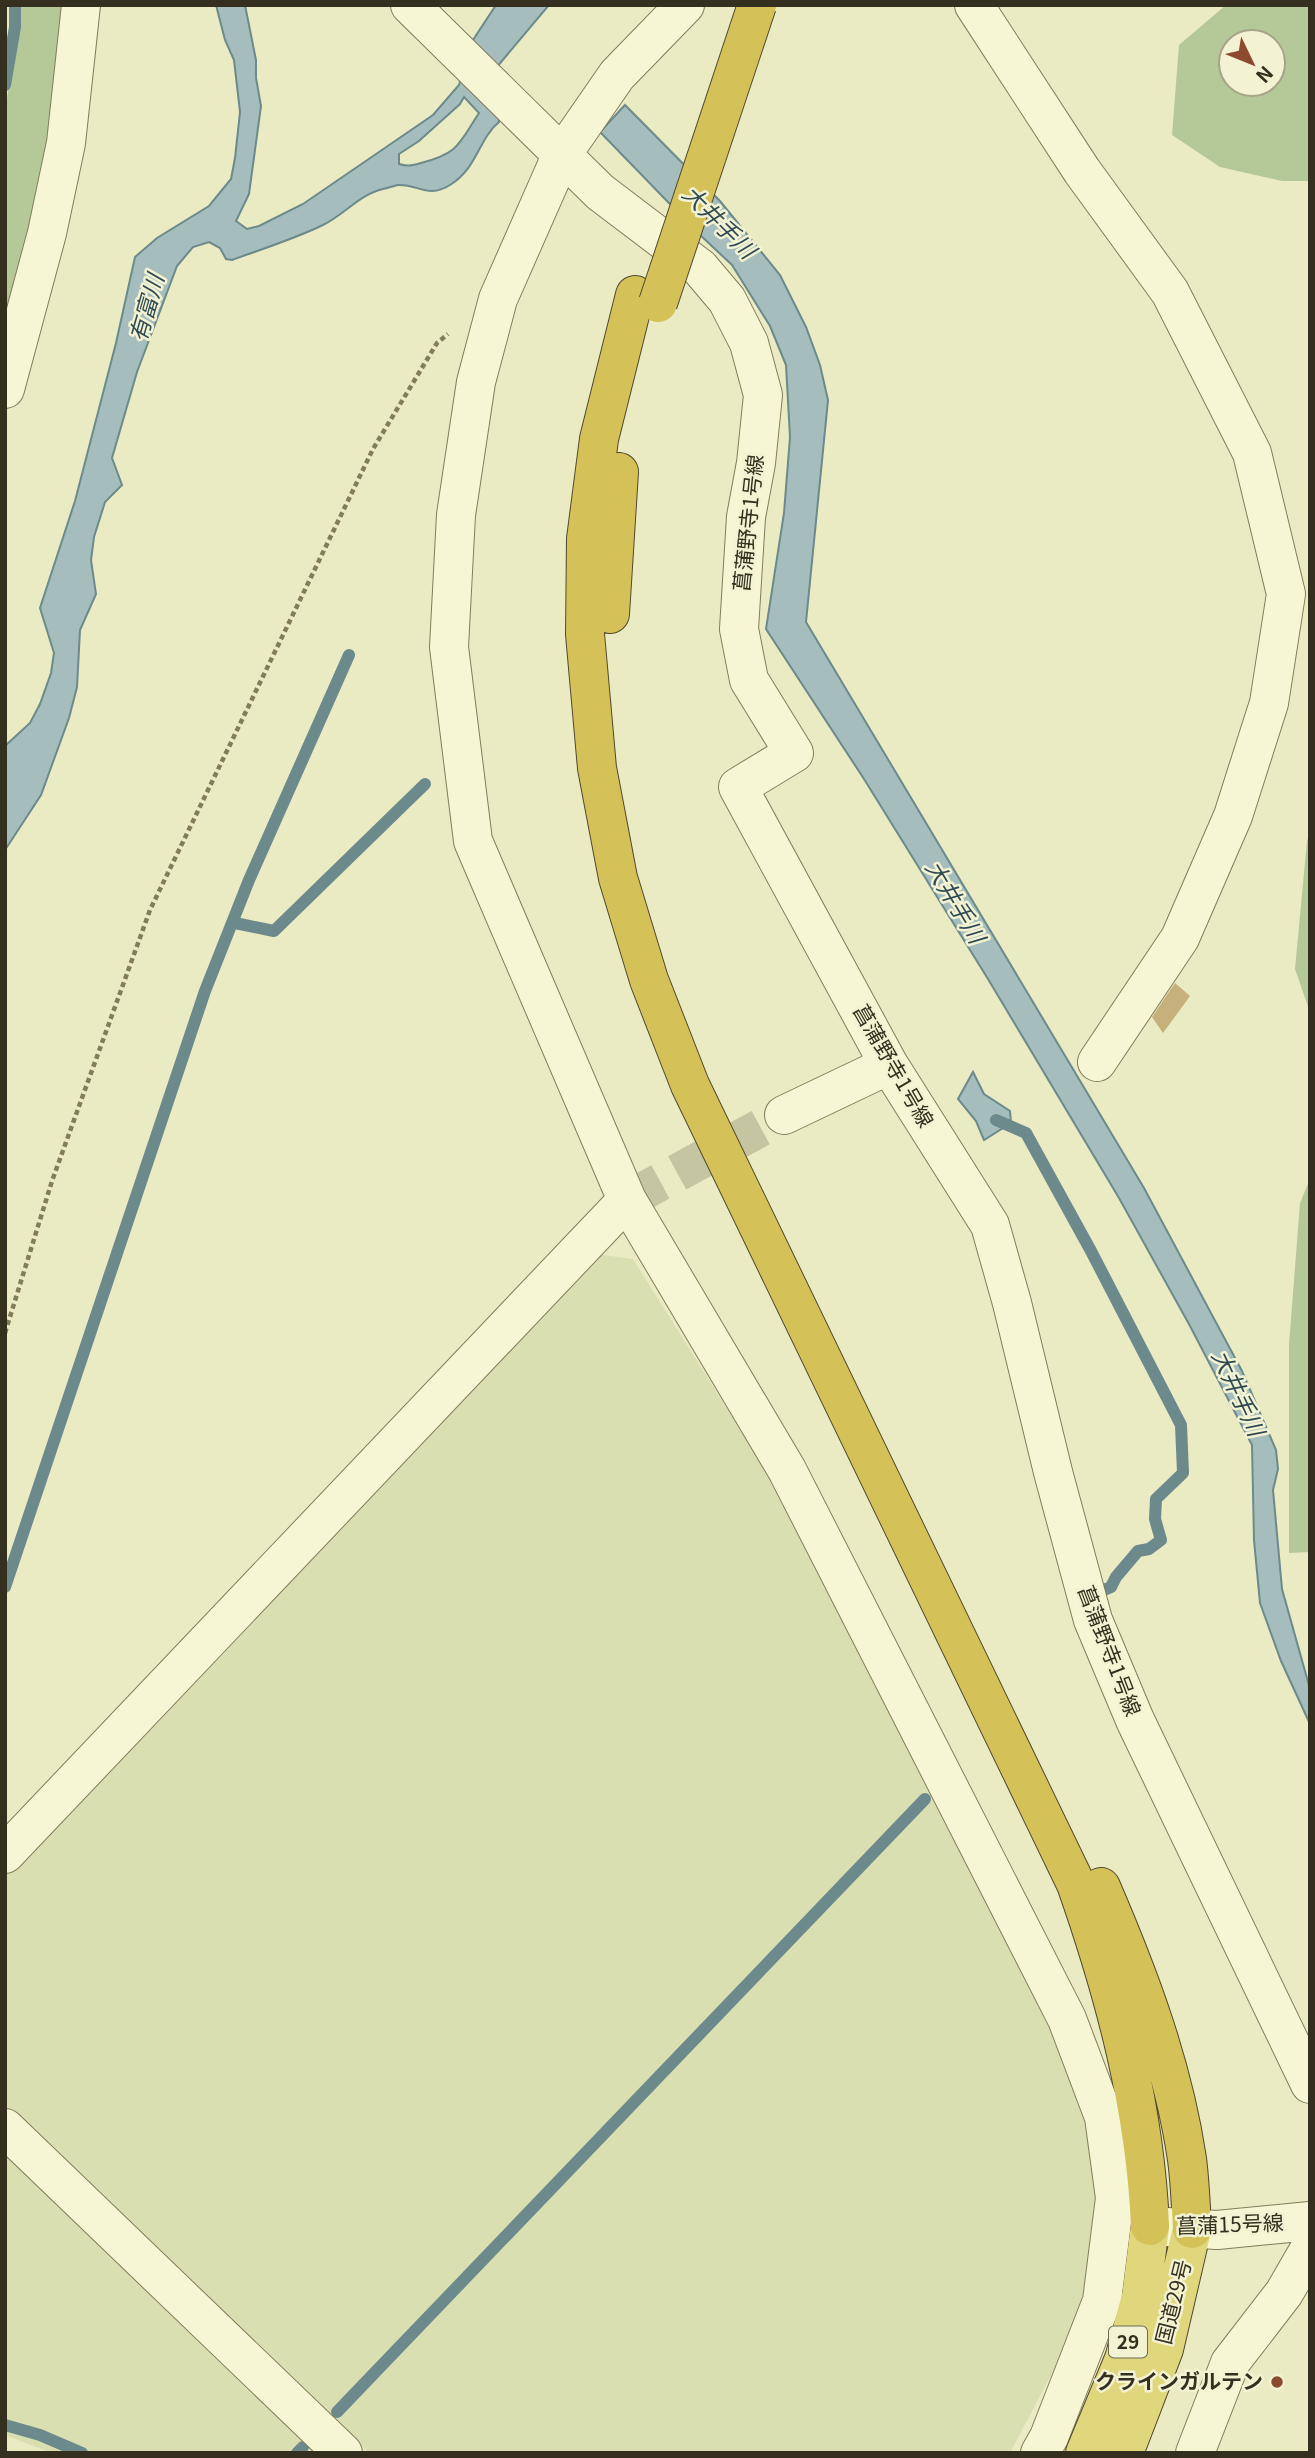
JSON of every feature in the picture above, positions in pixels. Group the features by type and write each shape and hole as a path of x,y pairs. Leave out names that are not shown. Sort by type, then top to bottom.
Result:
{"highway":[{"path":"733,5 647,299 621,440 609,629 621,765 642,869 670,970 711,1075 897,1456 1132,1956 1174,2092 1187,2161 1192,2229"},
{"path":"757,5 647,299 599,439 586,539 585,634 597,768 618,877 649,980 690,1085 1076,1884 1104,1965 1125,2043 1148,2171 1150,2226"},
{"name":"国道29号","path":"1085,2453 1124,2359 1141,2297 1150,2226"},
{"name":"国道29号","path":"1124,2453 1164,2349 1192,2229"}],"street":[{"path":"5,389 47,233 66,143 81,5"},
{"path":"685,5 553,146 498,299 476,382 456,514 449,647 472,841 626,1200 787,1470 1067,2019 1104,2117 1115,2198 1102,2301 1049,2437 1040,2453"},
{"path":"974,5 1082,171 1170,292 1252,453 1286,594 1269,703 1233,816 1180,939 1097,1062"},
{"path":"421,16 553,146"},
{"name":"菖蒲野寺1号線","path":"553,146 600,192 700,268 727,300 749,343 763,395 756,463 746,517 739,629 749,680 794,753 737,787 889,1065 990,1225 1093,1620 1135,1720 1310,2084"},
{"path":"784,1115 889,1065"},
{"path":"5,1854 626,1200"},
{"path":"5,2128 343,2453"},
{"name":"菖蒲15号線","path":"1150,2226 1217,2230 1310,2221"},
{"path":"1195,2453 1230,2363 1284,2293 1310,2248"}],"path":[{"path":"5,1333 52,1181 155,897 373,449 436,343 498,299"}],"green space":[{"path":"19,5 71,5 65,77 5,351 5,111 19,23"},
{"path":"1226,5 1310,5 1310,181 1282,181 1220,167 1172,135 1179,45"},
{"path":"1310,832 1310,1012 1295,969"},
{"path":"1310,1179 1310,1552 1289,1553 1289,1345 1300,1203"},
{"path":"595,1254 633,1259 798,1522 1076,2079 1099,2190 1085,2287 1070,2339 1010,2453 369,2453 5,2105 5,1867"},
{"path":"5,2146 320,2453 52,2453 5,2435"}],"water":[{"name":"有富川","path":"216,5 245,5 256,60 261,106 249,194 236,221 247,229 259,226 303,204 433,115 459,85 473,40 496,5 549,5 496,68 499,122 487,136 466,171 450,185 435,191 405,185 383,189 367,195 323,225 278,244 232,260 226,259 220,248 209,242 193,247 177,266 137,372 112,458 122,485 105,502 94,537 91,560 96,594 80,630 77,687 69,718 41,795 5,850 5,746 30,723 51,673 54,653 40,608 75,501 135,257 157,238 209,206 231,179 240,112 234,60 225,40","holes":["464,97 479,113 451,151 408,166 399,164 399,154 419,141 460,104"]},
{"name":"大井手川","path":"625,105 720,201 780,275 806,327 820,365 828,400 806,622 1144,1188 1242,1371 1276,1450 1278,1469 1273,1490 1282,1589 1310,1689 1310,1724 1281,1661 1260,1603 1254,1540 1252,1445 1119,1198 864,779 766,629 784,513 790,437 786,365 770,326 732,265 600,132"},
{"path":"973,1072 984,1094 1010,1111 1011,1123 984,1140 976,1121 958,1099"}],"building":[{"path":"1175,983 1190,996 1163,1033 1152,1017"}],"waterway":[{"path":"5,85 15,27 15,5"},
{"path":"5,1587 205,991 249,880 349,655"},
{"path":"235,923 274,931 425,784"},
{"path":"996,1120 1026,1133 1181,1425 1183,1473 1156,1499 1155,1519 1161,1540 1149,1549 1138,1551 1111,1587 1104,1590"},
{"path":"337,2412 925,1799"},
{"path":"5,2425 40,2435 82,2453"},
{"path":"297,2453 303,2447"}],"tunnel":[{"path":"627,1200 784,1115"}],"place":[{"name":"クラインガルテン","path":"1277,2382"}]}
